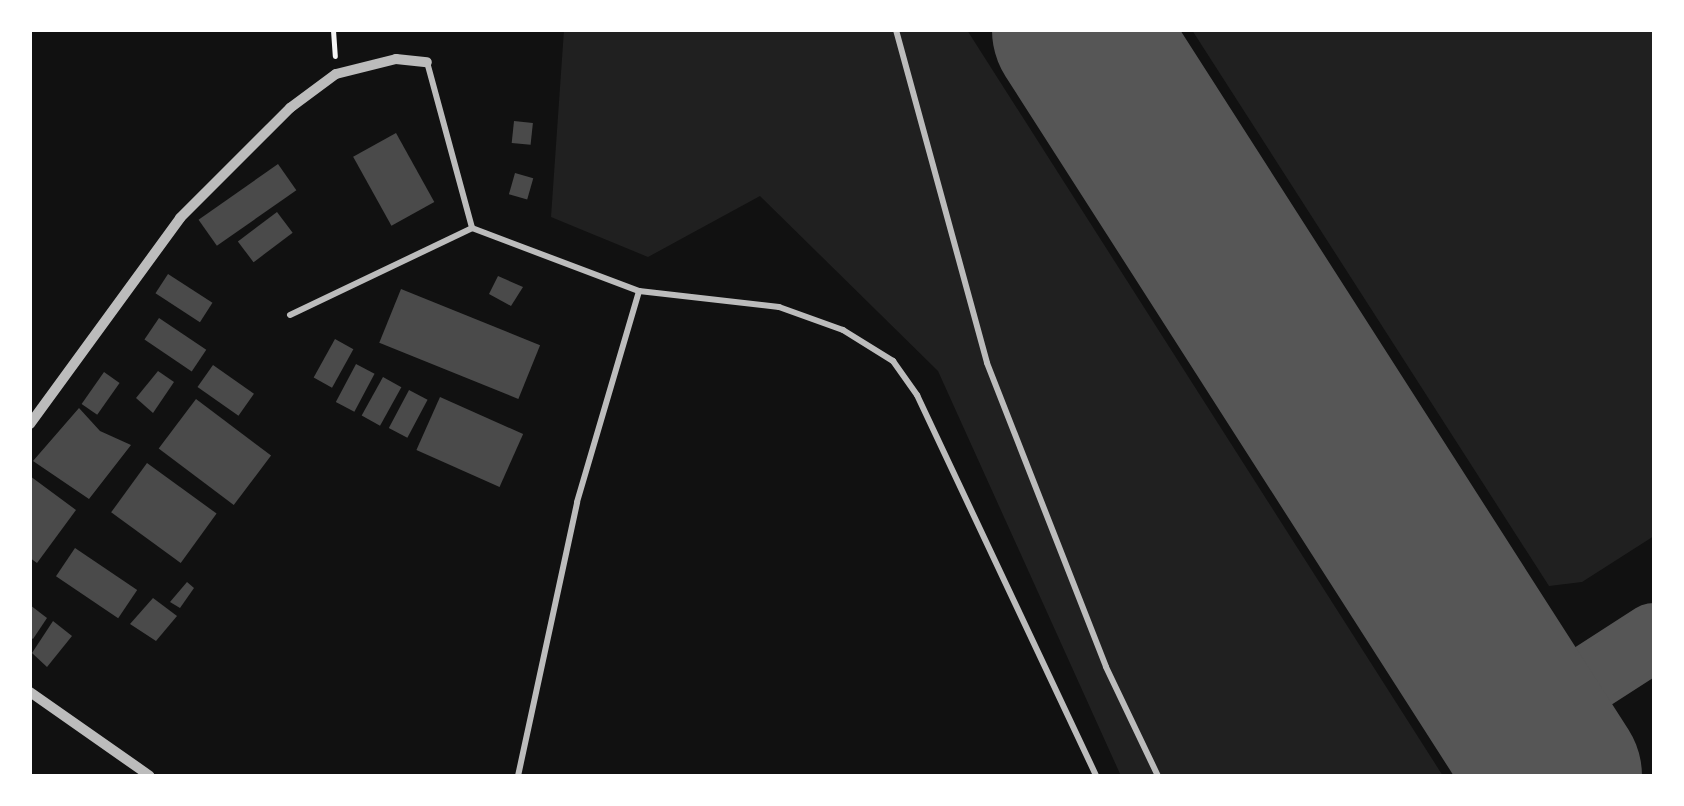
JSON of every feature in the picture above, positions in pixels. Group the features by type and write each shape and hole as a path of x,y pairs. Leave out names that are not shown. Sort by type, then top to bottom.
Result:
{"street":[{"path":"30,424 180,218 277,120 336,74 396,59 427,62"},
{"path":"30,692 150,776"}],"lane":[{"path":"896,30 987,363 1106,667 1158,776"},
{"path":"427,62 472,228"},
{"path":"290,315 472,228 639,292 779,307 843,330 893,361 925,412 1096,776"},
{"path":"518,776 577,502 639,292"}],"path":[{"path":"333,30 336,74"}],"shaded area":[{"path":"564,30 967,30 1443,776 1121,776 938,371 760,196 648,257 551,217"},
{"path":"1192,30 1654,30 1654,536 1582,582 1549,586"}],"building":[{"path":"514,121 533,123 531,145 512,143"},
{"path":"396,133 434,202 391,226 353,157"},
{"path":"278,164 296,190 217,246 199,220"},
{"path":"515,173 533,178 527,199 509,194"},
{"path":"277,212 293,233 254,262 238,241"},
{"path":"168,274 212,303 200,322 155,293"},
{"path":"498,276 523,287 511,306 489,294"},
{"path":"401,289 540,345 518,399 379,343"},
{"path":"159,318 206,350 192,371 144,340"},
{"path":"335,339 353,349 332,388 314,377"},
{"path":"356,364 375,374 354,412 336,402"},
{"path":"213,365 254,394 238,416 198,387"},
{"path":"158,371 174,382 153,413 136,398"},
{"path":"104,372 120,383 97,415 82,404"},
{"path":"383,377 401,387 380,426 362,415"},
{"path":"409,390 428,400 407,438 389,428"},
{"path":"440,397 523,434 500,487 416,450"},
{"path":"196,399 271,456 234,505 159,449"},
{"path":"79,408 100,431 131,445 89,499 33,461"},
{"path":"147,463 217,514 181,563 111,512"},
{"path":"30,476 76,510 37,563 30,558"},
{"path":"75,548 137,590 118,618 56,576"},
{"path":"187,582 194,588 180,608 170,602"},
{"path":"153,598 177,616 156,641 130,624"},
{"path":"30,605 47,618 33,639 30,637"},
{"path":"53,621 72,636 47,667 32,653"}],"taxiway":[{"path":"1522,722 1654,637"}],"runway":[{"path":"1078,30 1556,776"}]}
